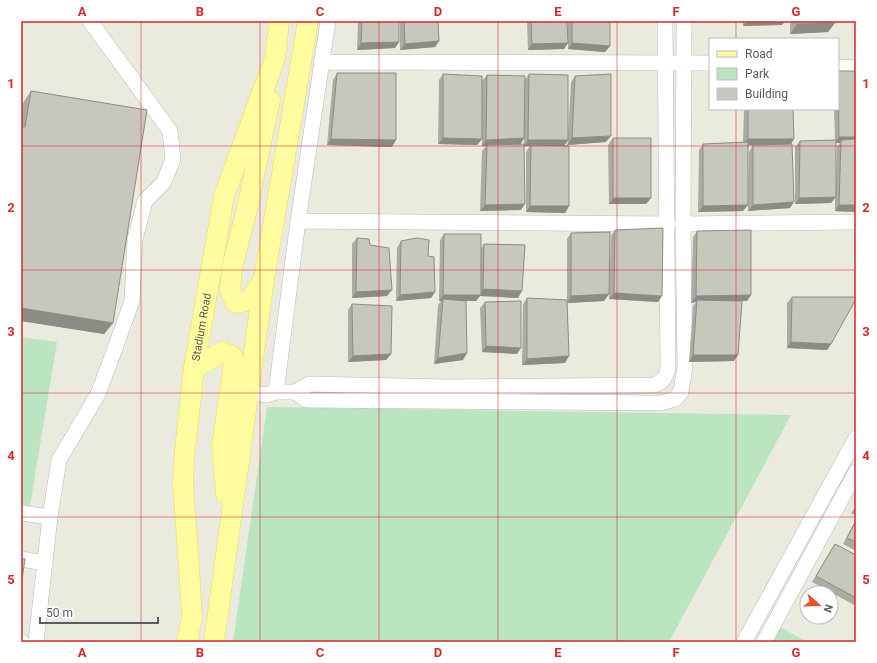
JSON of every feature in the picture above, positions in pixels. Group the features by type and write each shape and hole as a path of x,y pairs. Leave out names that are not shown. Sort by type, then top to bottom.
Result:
{"main road":[{"name":"Stadium Road","path":"187,642 192,617 183,486 184,459 194,368 224,196 275,58 279,21"},
{"path":"214,642 264,279 308,21"},
{"path":"264,279 250,300 236,303 230,291 232,267 247,208 257,156 268,112 275,58"},
{"path":"194,368 222,352 232,356 234,364 222,446 229,528"}],"street":[{"path":"36,642 50,517 59,460 98,394 132,301 135,239 145,201 164,182 173,159 170,131 90,21"},
{"path":"276,392 298,221 328,21"},
{"path":"249,392 266,395 276,392 295,392 309,384 446,387 654,385 661,382 668,369 668,224 665,62 666,21"},
{"path":"295,392 306,400 661,403 675,399 680,392 684,366 684,21"},
{"path":"321,62 709,63"},
{"path":"839,67 856,68"},
{"path":"298,221 668,224"},
{"path":"683,224 856,222"},
{"path":"744,642 856,438"},
{"path":"764,642 856,472"},
{"path":"21,513 50,517"},
{"path":"21,559 45,563"}],"green space":[{"path":"21,337 57,342 30,506 21,504"},
{"path":"267,407 791,415 669,642 233,642"},
{"path":"774,624 808,642 764,642"}],"building":[{"path":"362,21 399,21 399,42 361,43"},
{"path":"404,21 438,21 439,41 405,44"},
{"path":"531,21 567,21 568,43 532,44"},
{"path":"572,21 610,21 610,46 572,43"},
{"path":"797,21 835,21 835,23 797,24"},
{"path":"839,71 856,71 856,137 839,137"},
{"path":"337,73 396,73 396,140 331,139"},
{"path":"443,74 482,76 482,139 443,138"},
{"path":"529,74 568,75 568,140 528,140"},
{"path":"611,74 611,136 572,138 575,76"},
{"path":"487,75 525,76 524,138 486,140"},
{"path":"31,91 147,110 113,323 21,308 21,127 25,127"},
{"path":"748,110 793,110 794,139 748,139"},
{"path":"613,138 651,138 651,198 613,198"},
{"path":"856,139 856,205 839,205 841,140"},
{"path":"836,140 836,197 799,198 800,141"},
{"path":"748,142 748,205 703,206 703,144"},
{"path":"524,144 525,204 485,205 487,145"},
{"path":"792,144 794,202 753,205 753,145"},
{"path":"531,145 569,146 569,206 530,206"},
{"path":"663,228 662,296 614,293 615,230"},
{"path":"751,230 751,295 696,296 697,231"},
{"path":"610,232 609,294 571,296 571,233"},
{"path":"444,234 481,234 481,295 443,295"},
{"path":"357,238 369,239 370,245 389,248 392,290 356,292"},
{"path":"417,238 429,240 428,256 434,257 435,292 400,295 401,241"},
{"path":"484,244 525,245 522,291 483,289"},
{"path":"792,297 856,297 856,299 831,344 791,342"},
{"path":"527,298 567,300 569,356 527,359"},
{"path":"443,299 466,301 467,353 438,358"},
{"path":"697,300 742,301 738,355 693,355"},
{"path":"521,301 521,348 486,346 485,302"},
{"path":"352,304 392,306 391,354 353,356"},
{"path":"856,521 856,542 847,538"},
{"path":"835,544 856,555 856,598 839,589 839,585 832,585 816,576"},
{"path":"21,558 25,559 21,586"}]}
